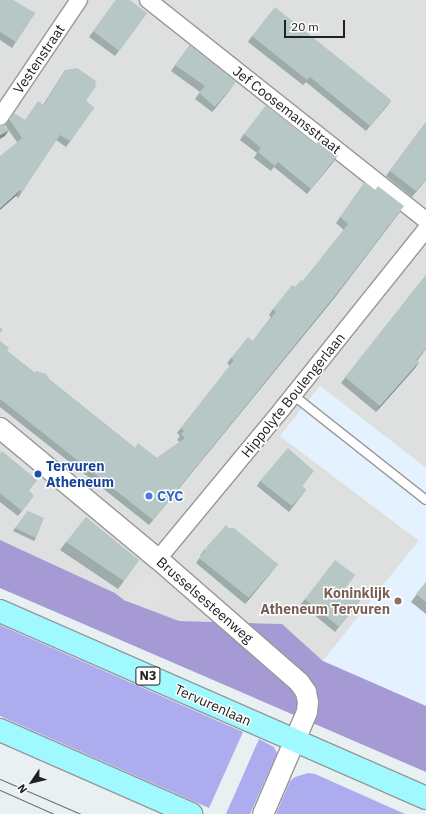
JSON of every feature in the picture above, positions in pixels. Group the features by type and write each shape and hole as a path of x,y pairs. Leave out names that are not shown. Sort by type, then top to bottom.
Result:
{"main road":[{"name":"Tervurenlaan","path":"0,611 426,798"},
{"path":"0,730 191,814"}],"street":[{"name":"Vestenstraat","path":"0,117 79,0"},
{"name":"Jef Coosemansstraat","path":"148,0 426,220"},
{"name":"Hippolyte Boulengerlaan","path":"158,559 293,395 426,229"},
{"name":"Brusselsesteenweg","path":"0,428 158,559 299,682 306,692 308,702 304,721 263,814"}],"lane":[{"path":"293,395 426,500"}],"shaded area":[{"path":"0,0 426,0 426,468 320,386 280,436 419,541 323,661 282,624 179,621 124,600 115,593 0,540"},
{"name":"Koninklijk Atheneum Tervuren","path":"320,386 426,468 426,706 323,661 419,540 280,436"},
{"path":"0,540 115,593 124,600 179,621 282,624 323,661 426,706 426,772 0,588"},
{"path":"148,573 168,590 149,609 124,600"},
{"path":"0,625 243,732 209,808 0,716"},
{"path":"259,739 274,747 277,753 276,756 250,814 226,814"},
{"path":"308,773 315,774 405,814 276,814 290,781 295,777"}],"building":[{"path":"0,0 13,0 35,13 16,42 0,32"},
{"path":"116,0 130,0 147,13 119,51 93,31"},
{"path":"275,7 391,100 370,126 310,77 307,80 252,36"},
{"path":"190,45 236,82 215,107 199,93 205,86 175,65"},
{"path":"77,68 96,81 95,84 97,85 86,101 94,108 70,141 60,135 22,192 20,190 0,208 0,156 22,138 9,119 14,113 25,120 38,101 44,105 65,70"},
{"path":"266,105 316,144 319,140 338,155 311,189 278,162 275,166 258,152 261,148 244,134"},
{"path":"426,122 426,179 416,191 390,171"},
{"path":"0,124 9,130 0,135"},
{"path":"365,182 375,190 378,186 404,206 339,291 153,520 0,399 0,341 9,348 7,351 35,373 36,371 46,374 50,380 135,448 138,443 157,458 185,438 181,434 184,431 181,428 234,360 231,358 248,337 253,341 276,312 273,309 292,285 295,287 301,280 303,281 348,224 340,217"},
{"path":"426,275 426,348 416,360 419,362 380,406 345,377"},
{"path":"288,448 314,471 302,486 306,490 292,506 260,481"},
{"path":"2,451 37,480 29,490 34,496 22,511 0,493 0,454"},
{"path":"28,511 44,518 36,538 15,528"},
{"path":"86,517 139,560 124,581 66,542"},
{"path":"226,525 229,528 234,528 278,564 249,598 199,558"},
{"path":"335,560 355,575 344,589 360,601 339,627 305,599"},
{"path":"426,582 426,602 416,594"}],"tram line":[{"path":"0,779 81,814"},
{"path":"0,790 54,814"}],"place":[{"name":"Tervuren Atheneum","path":"38,474"},
{"name":"CYC","path":"149,496"},
{"name":"Koninklijk Atheneum Tervuren","path":"398,601"}]}
